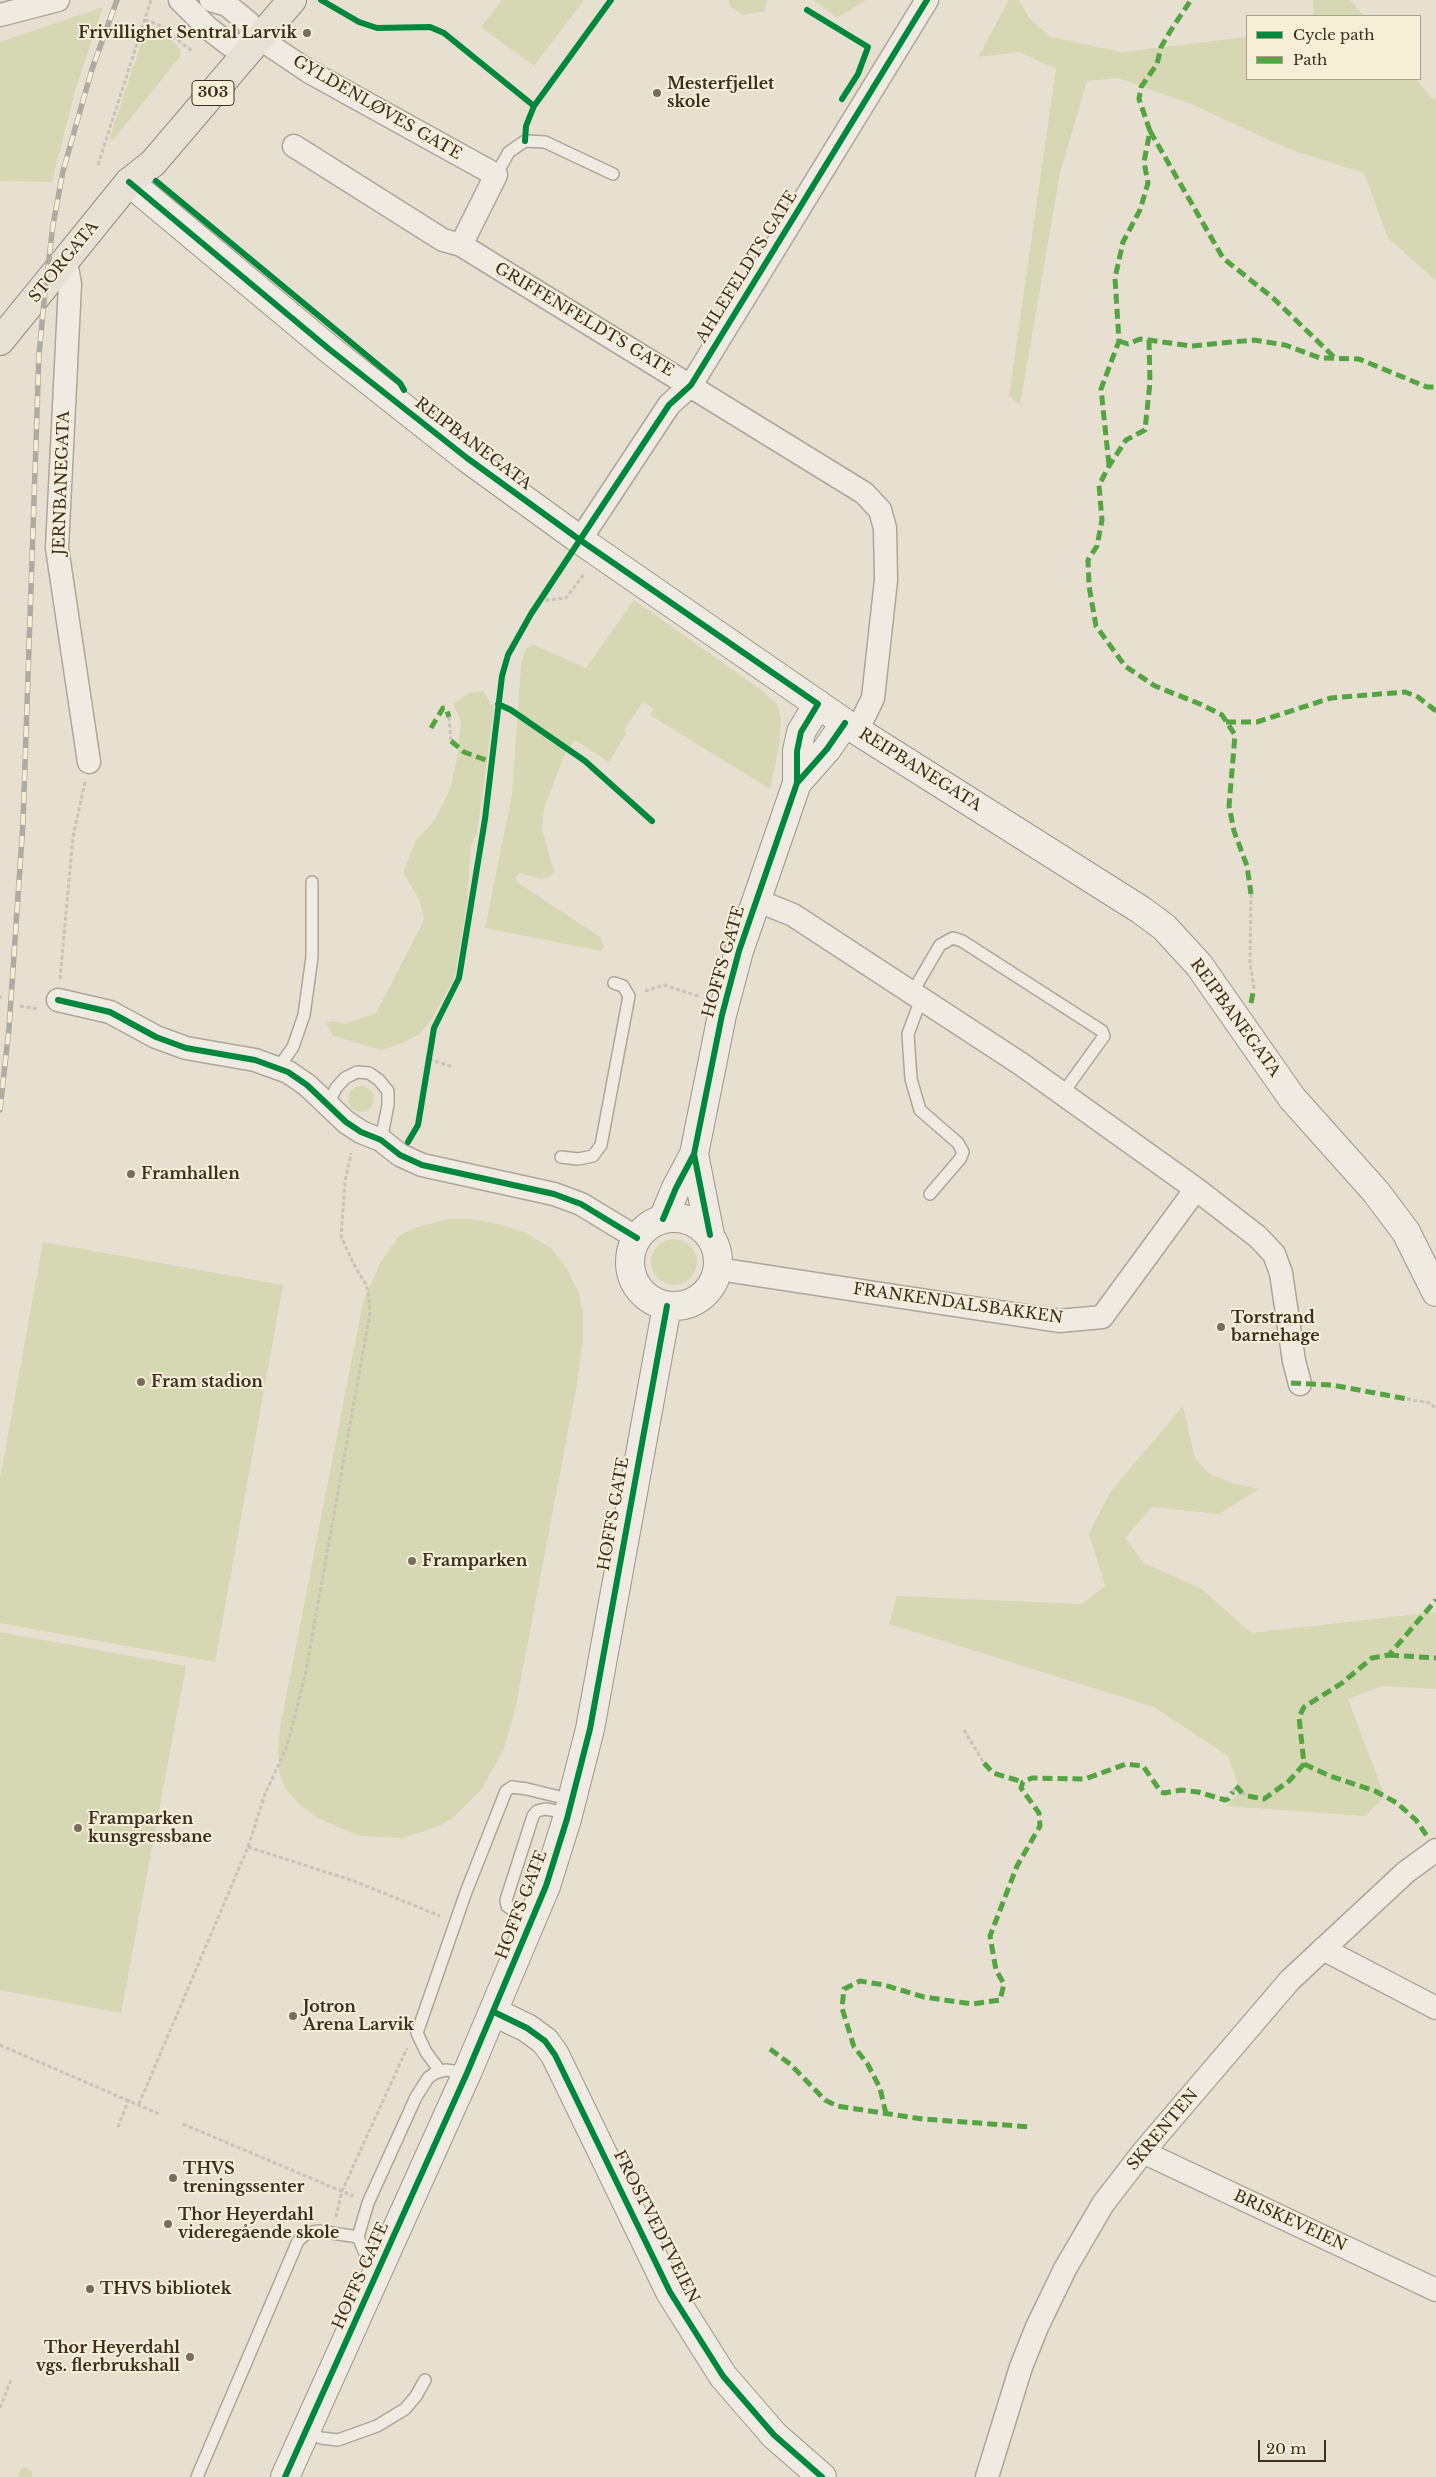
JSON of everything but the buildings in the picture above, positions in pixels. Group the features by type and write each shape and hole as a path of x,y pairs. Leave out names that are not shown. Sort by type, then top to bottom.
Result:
{"main road":[{"name":"STORGATA","path":"248,38 272,0"},
{"name":"STORGATA","path":"5,326 66,262 129,182 141,155 248,38 292,0"},
{"name":"REIPBANEGATA","path":"129,182 337,355 467,458 580,540 851,727 1141,910 1164,927 1199,965 1292,1098 1376,1192 1406,1232 1436,1292"},
{"name":"HOFFS GATE","path":"663,1219 676,1188 694,1154 722,1015 756,900 797,783 797,751 801,732 818,704"},
{"name":"HOFFS GATE","path":"797,783 851,727"},
{"name":"HOFFS GATE","path":"694,1154 710,1235"},
{"path":"680,1218 696,1224 710,1235 717,1251 718,1269 712,1285 700,1298 684,1305 666,1306 650,1300 638,1288 631,1272 630,1254 637,1238 648,1226 663,1219 680,1218"},
{"name":"HOFFS GATE","path":"285,2477 494,2012 546,1886 570,1807 590,1729 666,1306"},
{"name":"FROSTVEDTVEIEN","path":"494,2012 527,2028 546,2041 556,2055 670,2292 712,2360 723,2376 774,2435 822,2477"}],"street":[{"path":"0,15 58,0"},
{"path":"180,0 208,28 248,38"},
{"path":"211,0 228,5 248,38"},
{"name":"AHLEFELDTS GATE","path":"580,540 669,405 691,385 927,0"},
{"name":"GYLDENLØVES GATE","path":"248,38 496,175"},
{"name":"GRIFFENFELDTS GATE","path":"294,146 443,240 461,245 864,493 880,510 885,528 886,580 873,698 851,727"},
{"path":"461,245 496,175"},
{"name":"JERNBANEGATA","path":"66,262 70,284 57,548 89,762"},
{"path":"756,900 792,915 1063,1093 1196,1189 1258,1237 1274,1254 1281,1273 1294,1361 1300,1384"},
{"path":"58,1000 110,1012 156,1038 186,1048 255,1060 278,1068 307,1085 346,1122 361,1132 382,1140 400,1155 422,1165 516,1184 554,1194 581,1204 637,1238"},
{"name":"FRANKENDALSBAKKEN","path":"718,1269 1059,1321 1102,1317 1196,1189"},
{"name":"SKRENTEN","path":"987,2477 1021,2367 1042,2316 1065,2269 1103,2204 1143,2152 1290,1980 1406,1872 1436,1850"},
{"path":"1322,1949 1436,2008"},
{"name":"BRISKEVEIEN","path":"1143,2152 1436,2290"}],"lane":[{"path":"496,175 509,152 525,141 545,142 614,174"},
{"path":"278,1068 293,1047 304,1015 312,957 312,882"},
{"path":"930,1194 960,1159 963,1152 958,1144 920,1110 911,1079 908,1034 917,996 940,944 953,938 962,941 1102,1031 1104,1036 1063,1093"},
{"path":"561,1157 578,1159 593,1156 600,1145 629,996 623,986 614,983"},
{"path":"328,1105 336,1088 345,1078 357,1072 368,1073 379,1080 388,1091 388,1105 382,1140"},
{"path":"440,2070 426,2052 416,2033 506,1791 512,1787 527,1789 570,1807"},
{"path":"380,2267 364,2252 358,2237 368,2203 420,2090 428,2078 440,2070 454,2070 467,2073"},
{"path":"197,2477 298,2241 307,2233 333,2232 358,2237"},
{"path":"306,2431 322,2438 338,2440 377,2426 404,2409 416,2396 425,2380"}],"path":[{"path":"98,165 152,0"},
{"path":"145,20 159,25 192,51"},
{"path":"539,601 566,598 586,571"},
{"path":"535,608 545,593"},
{"path":"449,717 452,741"},
{"path":"58,1000 73,837 89,762"},
{"path":"1250,894 1250,963 1254,988"},
{"path":"629,996 664,986 695,996"},
{"path":"430,1051 428,1062 454,1066"},
{"path":"140,2104 248,1846 265,1794 287,1746 305,1676 370,1313 367,1286 353,1263 341,1236 345,1182 351,1153"},
{"path":"1407,1399 1430,1403 1436,1409"},
{"path":"964,1730 984,1763"},
{"path":"1233,1792 1236,1786"},
{"path":"1242,1793 1248,1796"},
{"path":"248,1846 354,1881 456,1923"},
{"path":"333,2232 342,2191 402,2055 416,2033"},
{"path":"0,2045 140,2104 159,2114"},
{"path":"118,2127 129,2100"},
{"path":"184,2124 368,2203"},
{"path":"1,2405 11,2380"}],"green space":[{"path":"502,0 584,0 534,66 481,27"},
{"path":"729,0 767,0 765,11 743,15 729,6"},
{"path":"813,0 866,0 837,18"},
{"path":"1009,0 1019,0 1029,18 1051,37 1121,52 1246,37 1246,80 1417,80 1432,98 1436,99 1436,281 1388,238 1364,173 1291,150 1191,104 1118,78 1087,81 1060,173 1020,405 1009,396 1056,69 1020,52 978,57"},
{"path":"1313,0 1350,0 1363,15 1314,15"},
{"path":"103,7 75,91 52,182 0,181 0,42"},
{"path":"150,28 158,29 173,41 181,50 179,58 114,139 111,140 110,137 145,32"},
{"path":"634,600 760,689 777,704 781,718 779,746 770,789 650,715 654,709 643,702 624,730 626,733 609,762 575,740 564,756 544,808 542,829 554,872 548,878 541,879 519,873 516,878 517,882 600,937 604,947 601,951 485,928 512,795 521,665 525,649 534,645 586,668"},
{"path":"483,691 494,708 477,833 471,845 467,901 455,977 432,1019 420,1034 400,1044 381,1050 333,1036 326,1023 333,1021 344,1024 376,1013 422,924 424,918 419,899 403,872 417,839 434,821 450,790 457,759 461,721 453,704 471,692"},
{"path":"361,1086 370,1090 374,1099 370,1108 361,1112 352,1108 348,1099 352,1090"},
{"path":"449,1219 472,1219 498,1224 524,1232 551,1248 567,1269 579,1293 583,1315 583,1339 577,1384 515,1710 503,1751 481,1790 453,1818 437,1827 403,1838 359,1836 318,1818 300,1805 286,1790 280,1776 278,1752 280,1728 363,1302 380,1263 399,1236 414,1228"},
{"path":"674,1239 687,1243 693,1249 697,1262 693,1275 687,1281 674,1285 661,1281 655,1275 651,1262 655,1249 661,1243"},
{"name":"Fram stadion","path":"43,1242 283,1285 215,1662 0,1623 0,1479"},
{"path":"1183,1406 1195,1458 1210,1474 1233,1483 1259,1489 1219,1514 1152,1507 1125,1538 1144,1563 1202,1589 1251,1633 1436,1612 1436,1689 1382,1686 1348,1699 1385,1797 1364,1816 1227,1806 1240,1791 1228,1756 1154,1707 889,1624 897,1596 1082,1604 1105,1586 1089,1533 1111,1491"},
{"name":"Framparken kunsgressbane","path":"0,1632 186,1666 121,2013 0,1990"},
{"path":"25,2467 32,2471 32,2477 18,2477 20,2470"}],"railway":[{"path":"0,1110 9,1028 23,823 39,354 45,291 53,225 63,171 92,69 117,0"}],"marked path":[{"path":"1109,465 1101,389 1119,341 1115,278 1123,242 1140,210 1148,183 1144,162 1150,131 1139,99 1141,87 1157,64 1161,47 1191,0"},
{"path":"1150,131 1223,258 1273,298 1337,360"},
{"path":"1119,341 1128,344 1140,339 1191,346 1254,340 1285,345 1320,358 1359,359 1427,387 1436,387"},
{"path":"1149,340 1150,382 1145,430 1126,440 1099,485 1102,520 1097,546 1088,560 1089,586 1096,626 1125,666 1155,686 1222,715 1235,735 1229,806 1234,831 1247,866 1251,894"},
{"path":"1226,722 1257,722 1331,698 1405,692 1418,697 1436,711"},
{"path":"431,728 443,708 446,708 449,717"},
{"path":"451,741 464,752 491,762"},
{"path":"1251,1003 1254,988"},
{"path":"1291,1383 1332,1385 1407,1399"},
{"path":"1248,1796 1264,1799 1289,1781 1304,1764 1299,1717 1304,1707 1342,1683 1372,1658 1389,1655 1436,1600"},
{"path":"1389,1655 1436,1658"},
{"path":"984,1763 993,1773 1023,1782"},
{"path":"886,2114 880,2088 867,2063 854,2047 842,2008 844,1989 860,1981 884,1985 924,1997 972,2004 1000,2000 1004,1984 996,1970 990,1936 1017,1866 1040,1826 1039,1813 1021,1788 1023,1782 1032,1778 1085,1779 1126,1764 1143,1766 1161,1792 1164,1793 1181,1790 1198,1792 1225,1800 1233,1792"},
{"path":"1304,1764 1330,1776 1375,1791 1397,1803 1416,1820 1427,1836"},
{"path":"1236,1786 1242,1793"},
{"path":"770,2049 790,2064 825,2100 837,2106 923,2119 1032,2127"}],"cycle path":[{"path":"321,0 359,22 377,28 430,27 444,33 534,106"},
{"path":"525,141 526,126 534,106 611,0"},
{"path":"408,1142 418,1125 434,1028 459,978 485,819 502,676 508,655 531,614 669,405 691,385 927,0"},
{"path":"807,10 868,47 858,74 842,99"},
{"path":"156,181 400,383 404,390"},
{"path":"129,182 329,349 467,458 580,540 818,704 801,732 797,751 797,783 739,951 722,1015 694,1154 676,1188 663,1219"},
{"path":"498,704 511,710 585,761 652,821"},
{"path":"797,783 827,749 845,723"},
{"path":"58,1000 110,1012 156,1037 186,1048 255,1060 288,1072 307,1085 346,1122 361,1132 381,1140 400,1155 422,1165 554,1194 581,1204 637,1238"},
{"path":"694,1154 710,1235"},
{"path":"285,2477 467,2073 546,1886 567,1819 590,1729 667,1306"},
{"path":"494,2012 527,2028 545,2041 555,2055 670,2292 723,2376 774,2435 822,2477"}],"place":[{"name":"Frivillighet Sentral Larvik","path":"307,33"},
{"name":"Mesterfjellet skole","path":"657,93"},
{"name":"Framhallen","path":"131,1174"},
{"name":"Torstrand barnehage","path":"1221,1327"},
{"name":"Fram stadion","path":"141,1382"},
{"name":"Framparken","path":"412,1561"},
{"name":"Framparken kunsgressbane","path":"78,1828"},
{"name":"Jotron Arena Larvik","path":"293,2016"},
{"name":"THVS treningssenter","path":"173,2178"},
{"name":"Thor Heyerdahl videregående skole","path":"168,2224"},
{"name":"THVS bibliotek","path":"90,2289"},
{"name":"Thor Heyerdahl vgs. flerbrukshall","path":"190,2357"}]}
